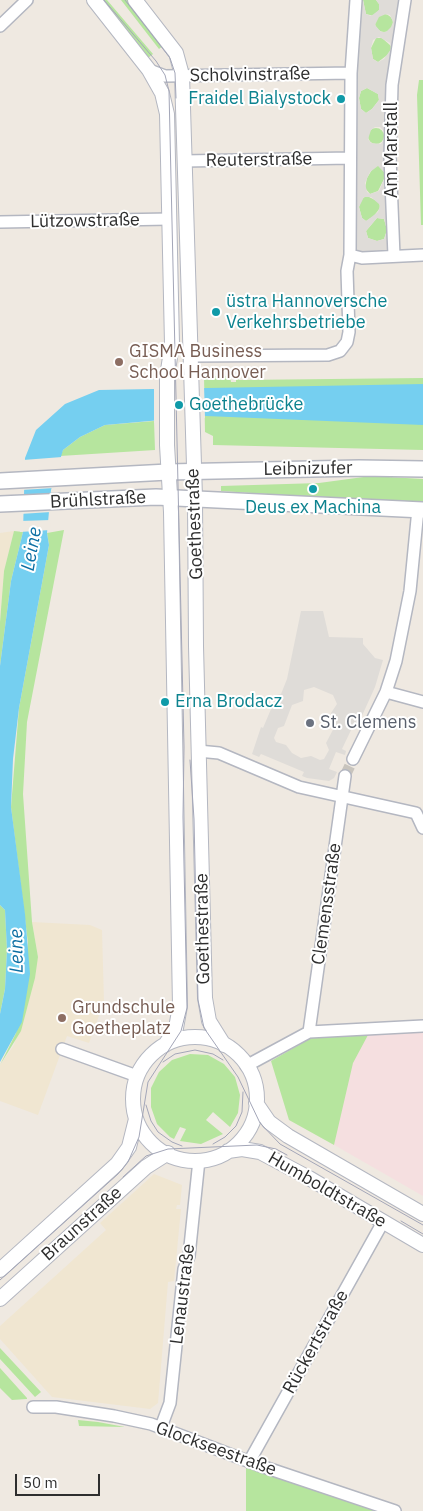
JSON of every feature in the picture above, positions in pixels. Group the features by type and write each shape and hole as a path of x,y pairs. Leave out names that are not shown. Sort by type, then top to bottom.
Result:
{"main road":[{"name":"Leibnizufer","path":"193,472 359,468 423,469"},
{"name":"Brühlstraße","path":"8,480 60,476 193,472"},
{"name":"Brühlstraße","path":"0,504 170,497 195,498"},
{"name":"Leibnizufer","path":"195,498 421,510"}],"street":[{"path":"0,26 27,0"},
{"name":"Goethestraße","path":"94,0 149,69 162,93 167,114 172,344 167,377 167,433 170,497 180,1006 176,1028 165,1045"},
{"path":"190,356 328,355 340,351 347,342 349,332 347,271 350,255 351,73 356,0"},
{"name":"Am Marstall","path":"394,256 390,157 392,85 405,0"},
{"name":"Goethestraße","path":"139,5 176,53 182,75 195,498 198,752 204,998 209,1021 224,1045"},
{"name":"Scholvinstraße","path":"149,69 165,76 351,73"},
{"name":"Reuterstraße","path":"168,161 350,158"},
{"name":"Lützowstraße","path":"0,222 170,219"},
{"path":"350,255 362,258 418,255"},
{"path":"353,758 386,692 396,661 410,591 421,510"},
{"path":"386,692 423,702"},
{"path":"198,752 214,752 299,787 420,812 423,828"},
{"name":"Clemensstraße","path":"309,1032 345,776"},
{"path":"246,1066 309,1032 423,1026"},
{"path":"181,1039 211,1040 224,1045 239,1056 246,1066 255,1087 256,1103 249,1128 242,1138 228,1151 213,1158 185,1159 168,1154 147,1137 136,1118 133,1095 137,1076 150,1056 165,1045 181,1039"},
{"path":"62,1049 137,1076"},
{"name":"Humboldtstraße","path":"256,1103 270,1122 288,1136 423,1214"},
{"name":"Braunstraße","path":"0,1270 118,1164 130,1147 136,1118"},
{"name":"Humboldtstraße","path":"228,1151 242,1149 260,1152 309,1178 423,1245"},
{"name":"Braunstraße","path":"0,1299 146,1167 168,1154"},
{"name":"Lenaustraße","path":"161,1427 171,1397 184,1269 189,1256 199,1160"},
{"name":"Rückertstraße","path":"248,1462 383,1222"},
{"name":"Glockseestraße","path":"33,1407 56,1407 114,1416 161,1427 248,1462 395,1511"}],"shaded area":[{"path":"360,0 363,0 366,14 371,16 379,10 379,4 376,0 405,0 392,85 394,256 350,255 350,158","holes":["386,14 390,15 393,22 386,32 381,32 375,25 379,17","379,37 390,43 391,49 384,59 378,62 373,59 371,48 373,40","367,88 378,94 379,100 366,113 361,109 359,98 361,91","375,127 380,127 384,131 384,139 381,144 371,143 368,139 371,130","378,166 384,172 384,179 379,191 370,194 367,192 365,183 370,172","364,197 371,197 380,205 378,212 366,221 362,218 359,207","377,218 384,219 387,230 384,239 377,241 368,238 366,231"]},
{"path":"14,531 4,571 0,622 0,533"},
{"path":"301,611 323,611 329,637 363,638 363,644 375,658 383,660 375,687 356,729 352,728 342,749 346,751 345,755 336,752 329,769 337,772 334,778 329,781 307,778 302,776 304,772 261,754 259,757 252,754 261,727 263,728 277,695 281,694 287,679","holes":["314,687 333,695 337,704 331,713 336,724 326,743 329,750 324,759 320,760 311,756 301,758 292,753 286,745 276,742 274,738 278,728 284,726 292,705 303,701 304,690"]},
{"name":"Grundschule Goetheplatz","path":"32,922 90,925 102,930 104,1002 89,1043 67,1036 38,1115 0,1101 0,1065 14,1045 38,957"},
{"path":"423,1031 423,1196 296,1123 311,1038"},
{"path":"154,1174 182,1185 180,1205 177,1205 176,1209 181,1209 174,1281 168,1282 158,1403 150,1409 52,1397 0,1339 0,1326 106,1230 100,1223"}],"green space":[{"path":"99,0 107,0 153,54 148,58"},
{"path":"121,0 130,0 164,45 159,49"},
{"path":"363,0 376,0 379,4 379,10 374,16 366,14"},
{"path":"384,14 390,17 393,23 390,29 384,32 378,29 375,23 378,17"},
{"path":"376,38 382,38 391,46 390,53 378,62 373,59 371,48"},
{"path":"419,80 423,80 423,225 421,225 417,95"},
{"path":"367,88 378,94 379,100 366,113 361,109 359,98 361,91"},
{"path":"373,128 379,128 384,133 382,142 373,144 368,139 368,133"},
{"path":"378,165 384,172 384,179 378,191 370,194 365,188 367,178 373,168"},
{"path":"367,196 379,202 380,208 373,217 366,221 362,218 359,207 361,199"},
{"path":"377,218 384,219 387,230 384,239 377,241 368,238 366,231"},
{"path":"204,376 230,376 231,382 236,382 236,376 238,376 239,380 423,378 423,450 213,445 213,436 205,432"},
{"path":"154,421 155,450 60,456 63,450 80,437 105,425"},
{"path":"371,476 423,479 423,504 221,491 221,486 319,483"},
{"path":"64,530 27,722 23,794 32,922 38,957 35,978 21,1031 0,1065 16,1033 28,943 11,807 19,708 49,545 47,533"},
{"path":"14,531 23,532 11,581 0,666 0,622 4,571"},
{"path":"0,905 5,910 7,950 5,989 0,1014"},
{"path":"368,1035 353,1063 334,1145 289,1120 271,1061 311,1038"},
{"path":"190,1054 208,1055 224,1064 235,1077 240,1095 238,1113 230,1127 213,1112 206,1120 223,1134 201,1144 180,1141 186,1129 180,1127 174,1139 170,1137 157,1124 151,1107 151,1088 159,1072 172,1060"},
{"path":"0,1348 41,1392 35,1397 0,1359"},
{"path":"0,1368 27,1399 12,1400 0,1388"},
{"path":"78,1420 98,1422 125,1427 79,1426"},
{"path":"246,1467 265,1473 381,1511 246,1511"}],"water":[{"name":"Leine","path":"423,384 423,425 206,416 105,425 80,437 63,450 51,490 47,533 49,545 19,708 13,759 11,807 25,914 30,974 22,1022 0,1062 0,1014 5,989 7,950 5,910 0,905 0,666 11,581 23,532 25,458 36,430 65,404 99,390"}],"pier":[{"name":"Goethebrücke","path":"204,385 205,418 154,423 154,387"},
{"path":"62,457 54,488 21,490 23,460"},
{"path":"53,495 51,512 20,514 21,497"},
{"path":"51,520 50,530 20,532 20,521"}],"tunnel":[{"path":"345,776 353,759"}],"tram line":[{"path":"0,1280 118,1174 128,1162 139,1137 148,1082 181,1031 187,1008 183,817 184,747 169,91 165,75 156,61 104,0"},
{"path":"125,0 170,58 175,73 176,98"},
{"path":"190,760 194,819 198,1000 204,1028 238,1077 260,1123 280,1144 423,1225"},
{"path":"163,1062 175,1054 195,1050 213,1054 223,1060"},
{"path":"213,1144 225,1137 236,1126 242,1112 243,1092"},
{"path":"146,1105 151,1121 158,1132 172,1142 182,1146"},
{"path":"123,1177 146,1156 168,1149 257,1145 276,1149 287,1155"},
{"path":"401,1221 423,1234"}],"place":[{"name":"Fraidel Bialystock","path":"341,99"},
{"name":"üstra Hannoversche Verkehrsbetriebe","path":"216,312"},
{"name":"GISMA Business School Hannover","path":"119,362"},
{"name":"Goethebrücke","path":"179,405"},
{"name":"Deus ex Machina","path":"313,489"},
{"name":"Erna Brodacz","path":"165,702"},
{"name":"St. Clemens","path":"310,723"},
{"name":"Grundschule Goetheplatz","path":"62,1018"}]}
